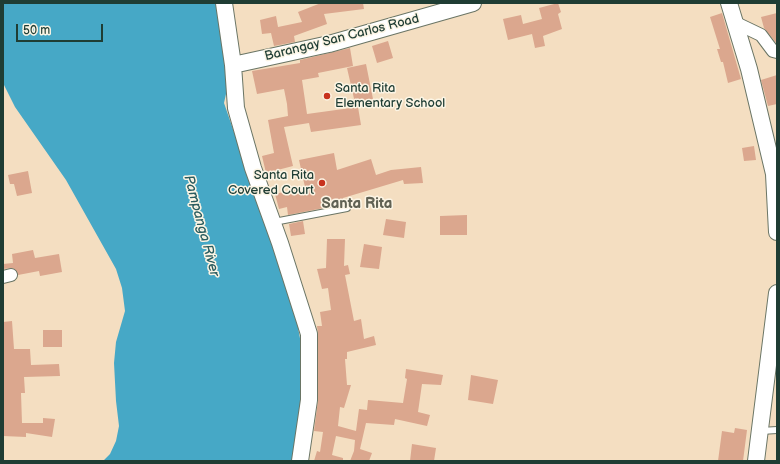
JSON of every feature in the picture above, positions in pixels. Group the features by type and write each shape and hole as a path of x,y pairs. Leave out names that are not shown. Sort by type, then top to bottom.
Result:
{"street":[{"path":"224,3 233,65 236,108 253,168 309,334 309,400 300,461"},
{"name":"Barangay San Carlos Road","path":"233,65 329,44 473,3"},
{"path":"729,3 749,69 774,174 777,232"},
{"path":"736,23 761,36 773,51 777,52"},
{"path":"756,461 777,292"}],"lane":[{"path":"272,222 347,208"},
{"path":"761,430 777,430"}],"water":[{"name":"Pampanga River","path":"3,3 217,3 228,85 224,103 294,306 302,349 302,408 294,461 103,461 110,454 116,441 119,426 114,363 116,342 125,311 122,288 116,269 66,180 15,107 3,83"}],"building":[{"path":"321,3 363,3 364,9 324,14 327,24 294,36 295,42 274,46 271,33 262,34 260,20 276,16 278,27 302,22 298,12"},
{"path":"558,3 561,12 558,14 562,29 543,36 545,46 535,48 532,34 508,40 503,19 521,15 523,24 542,19 539,8"},
{"path":"722,13 741,79 728,83 723,62 721,62 717,49 720,49 710,17"},
{"path":"777,13 777,44 764,28 761,17"},
{"path":"388,41 393,58 377,63 372,46"},
{"path":"350,48 353,66 318,73 319,77 302,80 307,114 358,107 361,125 311,132 309,123 284,127 293,166 266,173 262,156 274,153 268,120 288,116 287,104 284,89 257,94 252,71 300,63 300,60"},
{"path":"366,64 373,99 355,103 347,68"},
{"path":"777,75 777,104 768,106 761,80"},
{"path":"754,146 756,160 744,161 742,148"},
{"path":"334,153 337,170 371,159 376,175 391,170 421,167 423,183 404,184 403,180 343,198 344,204 288,215 287,207 279,209 275,194 305,187 299,160"},
{"path":"28,171 32,193 17,196 14,184 10,184 8,175"},
{"path":"467,215 467,235 440,235 440,216"},
{"path":"386,219 406,222 404,238 383,235"},
{"path":"303,221 305,234 291,236 289,224"},
{"path":"327,239 345,239 344,266 348,265 350,274 345,275 354,321 361,319 364,339 374,336 376,345 347,352 347,359 345,359 347,385 351,385 344,408 340,407 338,426 356,431 359,409 367,410 368,400 403,403 407,379 405,378 406,369 443,375 441,385 422,384 418,412 430,415 427,426 395,419 394,425 366,423 360,449 372,453 369,461 350,461 354,451 355,440 336,436 332,455 343,458 343,461 314,461 317,451 320,452 323,432 314,431 318,400 317,326 322,326 320,312 331,310 328,288 322,289 317,269 326,268"},
{"path":"364,244 382,247 379,269 360,267"},
{"path":"33,250 35,258 59,254 62,272 40,276 39,271 18,275 13,268 3,269 3,264 13,263 12,254"},
{"path":"12,321 14,349 30,349 31,365 59,364 60,376 24,377 25,393 21,393 22,423 43,423 43,418 55,419 52,437 26,433 26,437 3,436 3,322"},
{"path":"43,330 62,330 62,347 43,347"},
{"path":"471,375 498,380 493,404 468,400"},
{"path":"735,428 747,430 743,461 718,461 722,431 734,433"},
{"path":"412,444 436,448 434,461 410,461"}],"place":[{"name":"Santa Rita Elementary School","path":"327,96"},
{"name":"Santa Rita Covered Court","path":"322,183"}],"district":[{"name":"Santa Rita","path":"357,204"}]}
